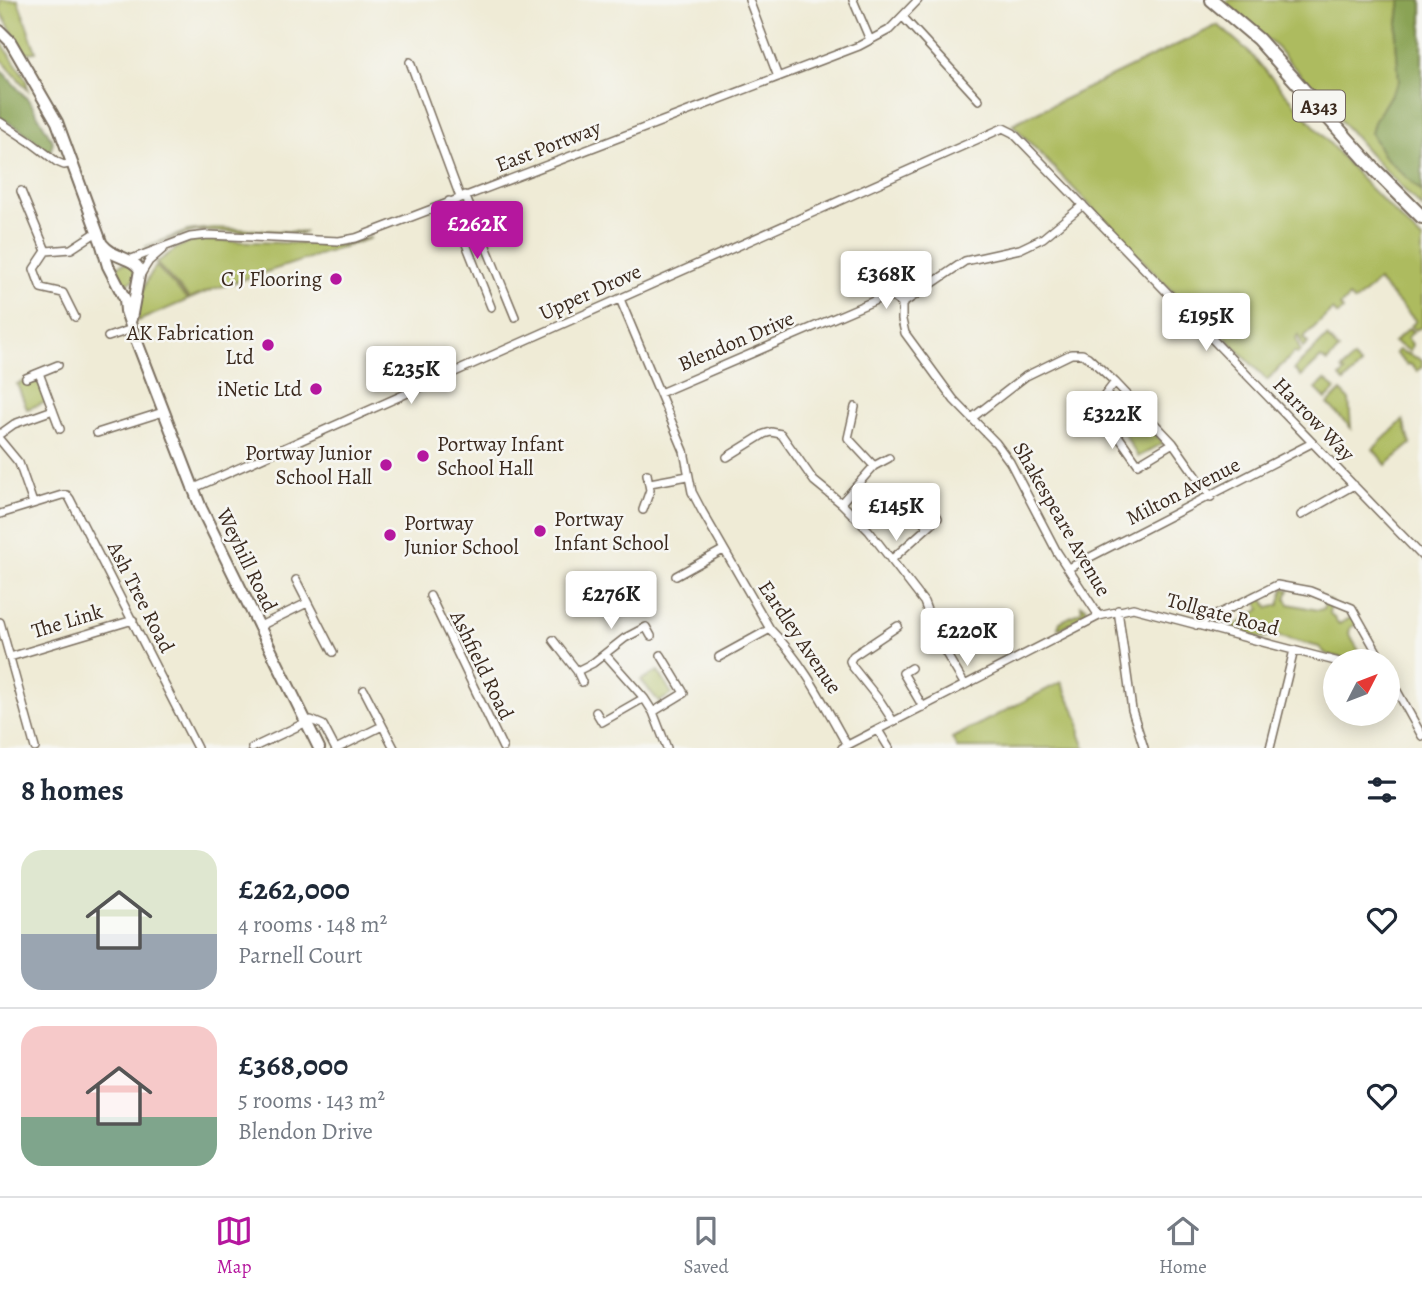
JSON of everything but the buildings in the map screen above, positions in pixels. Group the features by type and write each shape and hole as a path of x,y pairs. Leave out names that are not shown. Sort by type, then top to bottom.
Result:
{"main road":[{"name":"A343","path":"1212,0 1258,39 1376,171 1422,217"},
{"name":"Weyhill Road","path":"0,19 54,117 73,163 105,260 125,299 131,325 192,489 319,748"},
{"name":"Weyhill Road","path":"0,31 10,41"},
{"path":"99,237 110,253 138,265 140,278 131,325"},
{"path":"112,274 117,263 126,260"},
{"path":"118,285 129,288 140,278"}],"street":[{"path":"749,0 778,77"},
{"path":"853,0 870,40"},
{"name":"East Portway","path":"126,260 190,237 208,235 348,240 870,40 889,30 918,0"},
{"path":"903,17 979,100"},
{"path":"410,62 515,317"},
{"path":"0,122 57,162 64,165 73,163"},
{"name":"Harrow Way","path":"1003,128 1013,133 1422,556"},
{"name":"Upper Drove","path":"192,489 1003,128"},
{"path":"21,191 46,251"},
{"path":"449,201 491,307"},
{"path":"902,304 965,261 1020,249 1043,238 1083,205"},
{"path":"46,251 71,249 99,237"},
{"path":"140,278 149,261 167,245"},
{"path":"46,251 34,269 41,288 63,293 75,317"},
{"name":"Blendon Drive","path":"660,393 883,297 894,298 902,304"},
{"name":"Eardley Avenue","path":"620,299 684,451 692,492 770,629 786,645 811,681 845,747"},
{"name":"Shakespeare Avenue","path":"902,304 905,333 954,400 996,443 1010,462 1058,552 1099,616"},
{"path":"108,337 131,325"},
{"path":"972,418 1026,376 1077,353 1088,357 1115,382 1172,443 1211,497"},
{"path":"26,378 58,365"},
{"path":"39,373 60,429"},
{"path":"1115,382 1102,399 1119,437 1138,464 1172,443"},
{"path":"855,407 848,438 874,466"},
{"path":"0,434 14,424 53,410"},
{"path":"97,433 163,412"},
{"path":"727,457 764,434 781,434 814,481 869,531 923,602 938,640 965,685"},
{"path":"0,440 19,463 33,503 0,514"},
{"name":"Milton Avenue","path":"1069,568 1312,443"},
{"path":"841,503 874,466 889,458"},
{"path":"643,510 650,483 647,474"},
{"path":"650,483 688,476"},
{"path":"1301,515 1354,485"},
{"name":"Ash Tree Road","path":"33,503 62,495 71,499 197,748"},
{"path":"902,498 928,527"},
{"path":"891,560 938,518"},
{"path":"676,576 723,550"},
{"path":"296,580 333,652"},
{"path":"1196,625 1277,585 1310,591 1352,608 1375,649"},
{"name":"Ashfield Road","path":"430,596 503,748"},
{"path":"258,627 307,603"},
{"name":"Tollgate Road","path":"845,747 1099,616 1118,610 1133,608 1323,658"},
{"path":"1118,610 1132,710 1144,748"},
{"path":"1214,629 1215,614"},
{"name":"The Link","path":"10,657 133,620"},
{"path":"0,622 35,748"},
{"path":"577,671 605,654 644,624 652,636"},
{"path":"893,721 850,661 853,656 898,626"},
{"path":"719,657 770,629"},
{"path":"553,640 577,671 582,682"},
{"path":"1270,748 1294,650"},
{"path":"605,654 644,698 653,712 667,748"},
{"path":"653,712 684,693 661,655"},
{"path":"911,668 903,673 923,707"},
{"path":"364,690 394,748"},
{"path":"1400,696 1422,736"},
{"path":"596,712 599,724 644,698"},
{"path":"252,748 306,721"},
{"name":"Weyhill Road","path":"306,721 323,725 336,748"},
{"path":"336,748 383,726"},
{"path":"878,730 888,748"}],"green space":[{"path":"0,0 18,0 36,52 27,53 22,49 0,11"},
{"path":"1228,0 1401,0 1396,39 1399,81 1383,155 1422,192 1422,208 1377,162 1277,48 1226,3"},
{"path":"1401,0 1422,0 1422,192 1383,155 1371,133 1374,122 1399,81 1396,39"},
{"path":"1218,25 1247,50 1364,182 1422,240 1422,327 1415,330 1411,326 1416,321 1378,281 1355,302 1349,297 1340,306 1343,310 1338,315 1332,310 1303,338 1308,343 1303,348 1298,335 1296,338 1300,351 1297,354 1295,352 1267,380 1196,307 1191,311 1012,124"},
{"path":"0,40 26,79 28,90 0,58"},
{"path":"0,69 31,103 53,142 50,153 19,128 0,118"},
{"path":"214,228 304,232 196,231 145,247 187,231"},
{"path":"371,238 190,299 156,263 180,246 199,240 342,245"},
{"path":"126,263 133,266 136,273 133,280 126,283 119,280 116,273 119,266"},
{"path":"156,266 188,300 138,321 142,292"},
{"path":"1409,328 1413,332 1407,338 1412,344 1410,351 1394,342"},
{"path":"1327,337 1339,350 1327,362 1321,358 1301,377 1294,369"},
{"path":"1398,350 1422,360 1422,367 1417,371 1410,364 1407,365 1395,353"},
{"path":"1353,358 1361,366 1344,382 1340,377 1345,372 1342,369"},
{"path":"30,379 40,384 47,402 27,409 17,384"},
{"path":"1325,380 1336,389 1326,399 1316,389"},
{"path":"1341,391 1349,399 1351,428 1328,404"},
{"path":"1119,395 1163,443 1138,457 1108,406 1110,396"},
{"path":"1403,420 1411,444 1386,465 1373,449"},
{"path":"1284,588 1289,590 1286,599 1289,604 1318,610 1323,609 1326,599 1332,602 1329,612 1339,624 1354,616 1358,623 1350,628 1349,634 1358,649 1323,651 1319,647 1273,635 1262,638 1221,627 1217,623 1217,617 1221,614 1222,622 1228,626 1245,620 1260,609 1255,597 1261,594 1269,608 1279,605"},
{"path":"1081,605 1086,607 1087,614 1058,628 1060,622 1082,611"},
{"path":"658,671 672,694 659,702 641,680"},
{"path":"1061,682 1079,720 1080,735 1085,748 957,748 952,738"}],"place":[{"name":"C J Flooring","path":"336,279"},
{"name":"AK Fabrication Ltd","path":"268,345"},
{"name":"iNetic Ltd","path":"316,389"},
{"name":"Portway Infant School Hall","path":"423,456"},
{"name":"Portway Junior School Hall","path":"386,465"},
{"name":"Portway Infant School","path":"540,531"},
{"name":"Portway Junior School","path":"390,535"}]}
